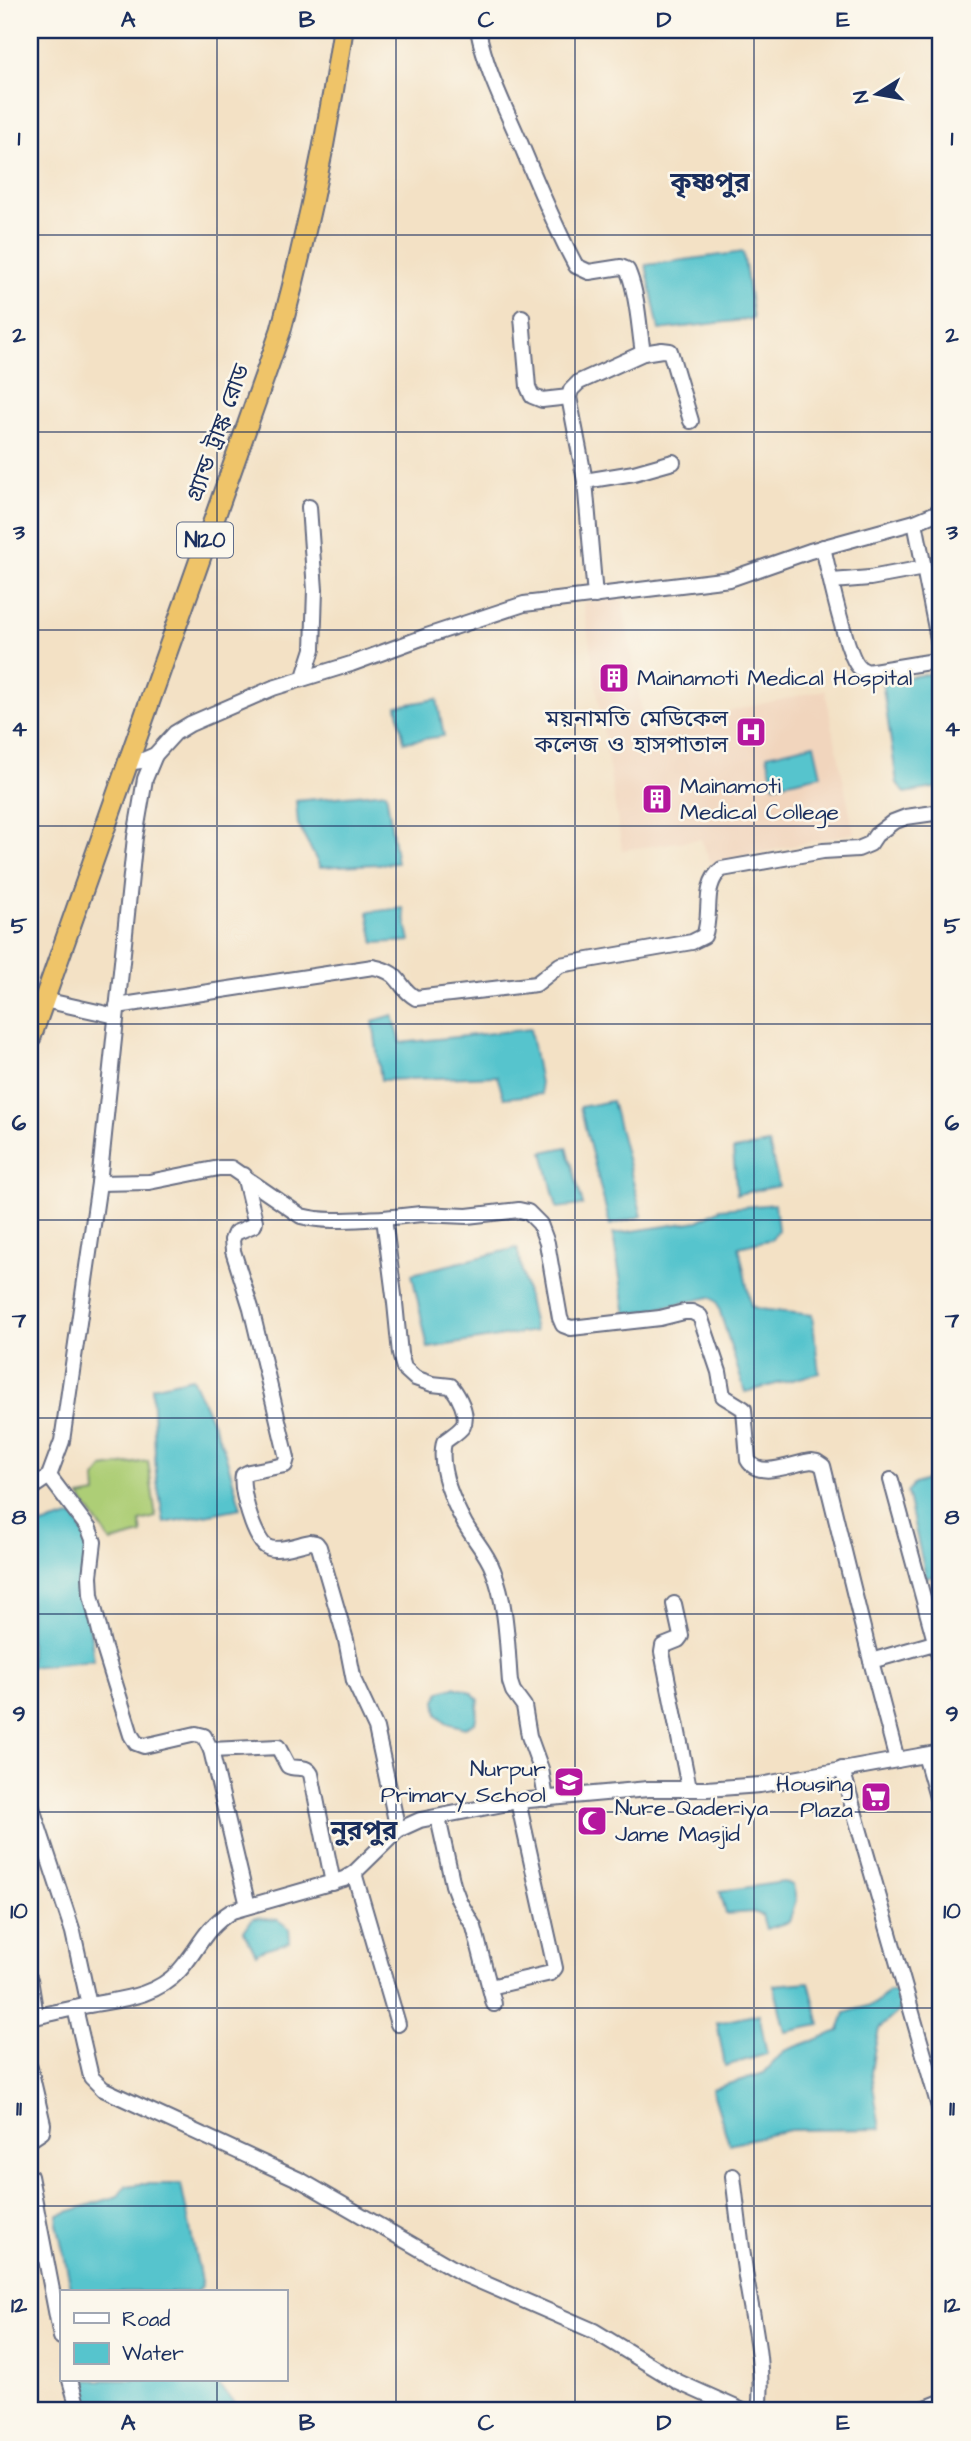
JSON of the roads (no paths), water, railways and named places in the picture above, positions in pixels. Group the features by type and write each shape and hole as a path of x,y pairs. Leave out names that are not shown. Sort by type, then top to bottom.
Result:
{"highway":[{"name":"গ্র্যান্ড ট্রাঙ্ক রোড","path":"30,1040 281,330 322,161 343,30"}],"street":[{"path":"478,30 486,61 503,104 557,230 576,266 589,272 621,267 629,274 643,353"},
{"path":"522,317 528,387 532,396 542,400 569,397"},
{"path":"595,596 585,481 569,397 571,390 579,382 643,353 670,351 691,421"},
{"path":"585,481 634,473 673,462"},
{"path":"304,677 313,649 315,590 309,507"},
{"path":"30,1489 48,1476 62,1441 99,1183 138,812 145,779 155,755 175,733 272,688 351,664 524,604 730,579 823,547 915,522 941,511"},
{"path":"915,522 941,654"},
{"path":"823,547 853,658 858,667 867,672 941,660"},
{"path":"831,582 924,568"},
{"path":"126,763 155,755"},
{"path":"44,1000 116,1011 373,967 389,970 396,975 409,994 416,998 536,984 560,965 692,942 704,936 709,924 709,885 714,875 722,869 823,851 858,849 870,844 876,835 893,822 906,817 941,812"},
{"path":"99,1183 158,1180 231,1168 301,1216 315,1219 384,1218 421,1214 467,1216 519,1210 528,1212 540,1224 551,1259 563,1325 578,1329 684,1312 700,1316 714,1354 723,1396 744,1409 748,1460 751,1466 765,1470 811,1461 823,1466 897,1760"},
{"path":"244,1175 256,1222 235,1233 232,1240 233,1251 254,1321 288,1458 285,1465 243,1475 245,1496 255,1527 269,1549 311,1542 319,1547 346,1640 354,1681 376,1728 398,1830"},
{"path":"384,1218 400,1354 404,1368 415,1378 432,1384 451,1386 465,1416 463,1425 444,1442 443,1457 447,1479 465,1524 493,1570 501,1601 510,1682 524,1706 546,1799"},
{"path":"48,1476 89,1529 94,1542 91,1595 131,1735 136,1743 144,1746 197,1734 204,1736 211,1750 248,1906"},
{"path":"891,1480 938,1642 941,1663"},
{"path":"674,1604 681,1636 663,1646 662,1651 689,1788"},
{"path":"871,1661 938,1642"},
{"path":"211,1750 278,1747 282,1750 288,1766 308,1770 333,1883"},
{"path":"30,1979 33,2017 131,1998 156,1989 180,1970 219,1919 232,1911 333,1883 354,1873 398,1830 420,1820 518,1801 648,1789 760,1785 941,1752"},
{"path":"925,1755 941,1811"},
{"path":"842,1769 941,2114"},
{"path":"490,1987 551,1973 555,1968 518,1801"},
{"path":"30,1802 73,1932 91,2077 103,2089 302,2181 463,2274 594,2331 678,2382 743,2411"},
{"path":"438,1818 453,1885 474,1927 494,2004"},
{"path":"354,1873 398,2024"},
{"path":"30,2068 43,2124 42,2132 30,2140"},
{"path":"30,2176 60,2332"},
{"path":"733,2176 755,2328 761,2395 758,2411"},
{"path":"71,2382 79,2411"},
{"path":"918,2411 941,2402"}],"water":[{"path":"743,252 753,319 659,330 646,265"},
{"path":"941,672 941,787 905,793 897,783 882,681"},
{"path":"437,699 444,736 404,742 397,706"},
{"path":"814,744 821,775 774,785 767,755"},
{"path":"386,792 397,863 320,867 298,824 296,801"},
{"path":"403,908 410,941 374,943 368,912"},
{"path":"393,1015 401,1043 530,1029 542,1094 504,1098 497,1076 381,1080 373,1021"},
{"path":"612,1101 642,1216 610,1225 580,1107"},
{"path":"769,1144 779,1186 737,1194 733,1150"},
{"path":"567,1147 583,1205 557,1208 543,1152"},
{"path":"775,1204 778,1230 772,1239 739,1247 751,1306 812,1315 819,1373 745,1392 717,1302 710,1297 626,1315 613,1234 698,1221 720,1209"},
{"path":"517,1248 535,1331 428,1348 412,1274"},
{"path":"192,1378 223,1446 241,1508 164,1523 156,1474 152,1387"},
{"path":"941,1475 941,1574 926,1578 907,1492 914,1484"},
{"path":"74,1516 92,1549 82,1571 94,1660 30,1667 30,1526 31,1528"},
{"path":"454,1687 471,1692 479,1700 475,1723 465,1728 447,1723 438,1715 436,1701 440,1691"},
{"path":"784,1882 793,1885 796,1900 789,1922 766,1929 762,1915 753,1912 726,1914 720,1891"},
{"path":"253,1918 278,1920 289,1928 290,1941 256,1954 244,1931"},
{"path":"809,1982 820,2025 785,2032 774,1985"},
{"path":"888,1991 901,1993 901,2009 879,2029 874,2052 871,2073 880,2129 790,2130 729,2144 712,2089 764,2073 784,2051 839,2031 845,2013 877,2003"},
{"path":"759,2014 767,2054 725,2066 717,2023"},
{"path":"181,2184 202,2286 199,2290 72,2290 57,2223 58,2215 118,2196 126,2186"},
{"path":"86,2382 217,2382 243,2411 89,2411"}],"place":[{"name":"Mainamoti Medical Hospital","path":"614,678"},
{"name":"ময়নামতি মেডিকেল কলেজ ও হাসপাতাল","path":"751,732"},
{"name":"Mainamoti Medical College","path":"657,799"},
{"name":"Nurpur Primary School","path":"569,1782"},
{"name":"Housing Plaza","path":"876,1797"},
{"name":"Nure Qaderiya Jame Masjid","path":"592,1821"}],"district":[{"name":"কৃষ্ণপুর","path":"710,183"},
{"name":"নুরপুর","path":"364,1831"}]}
